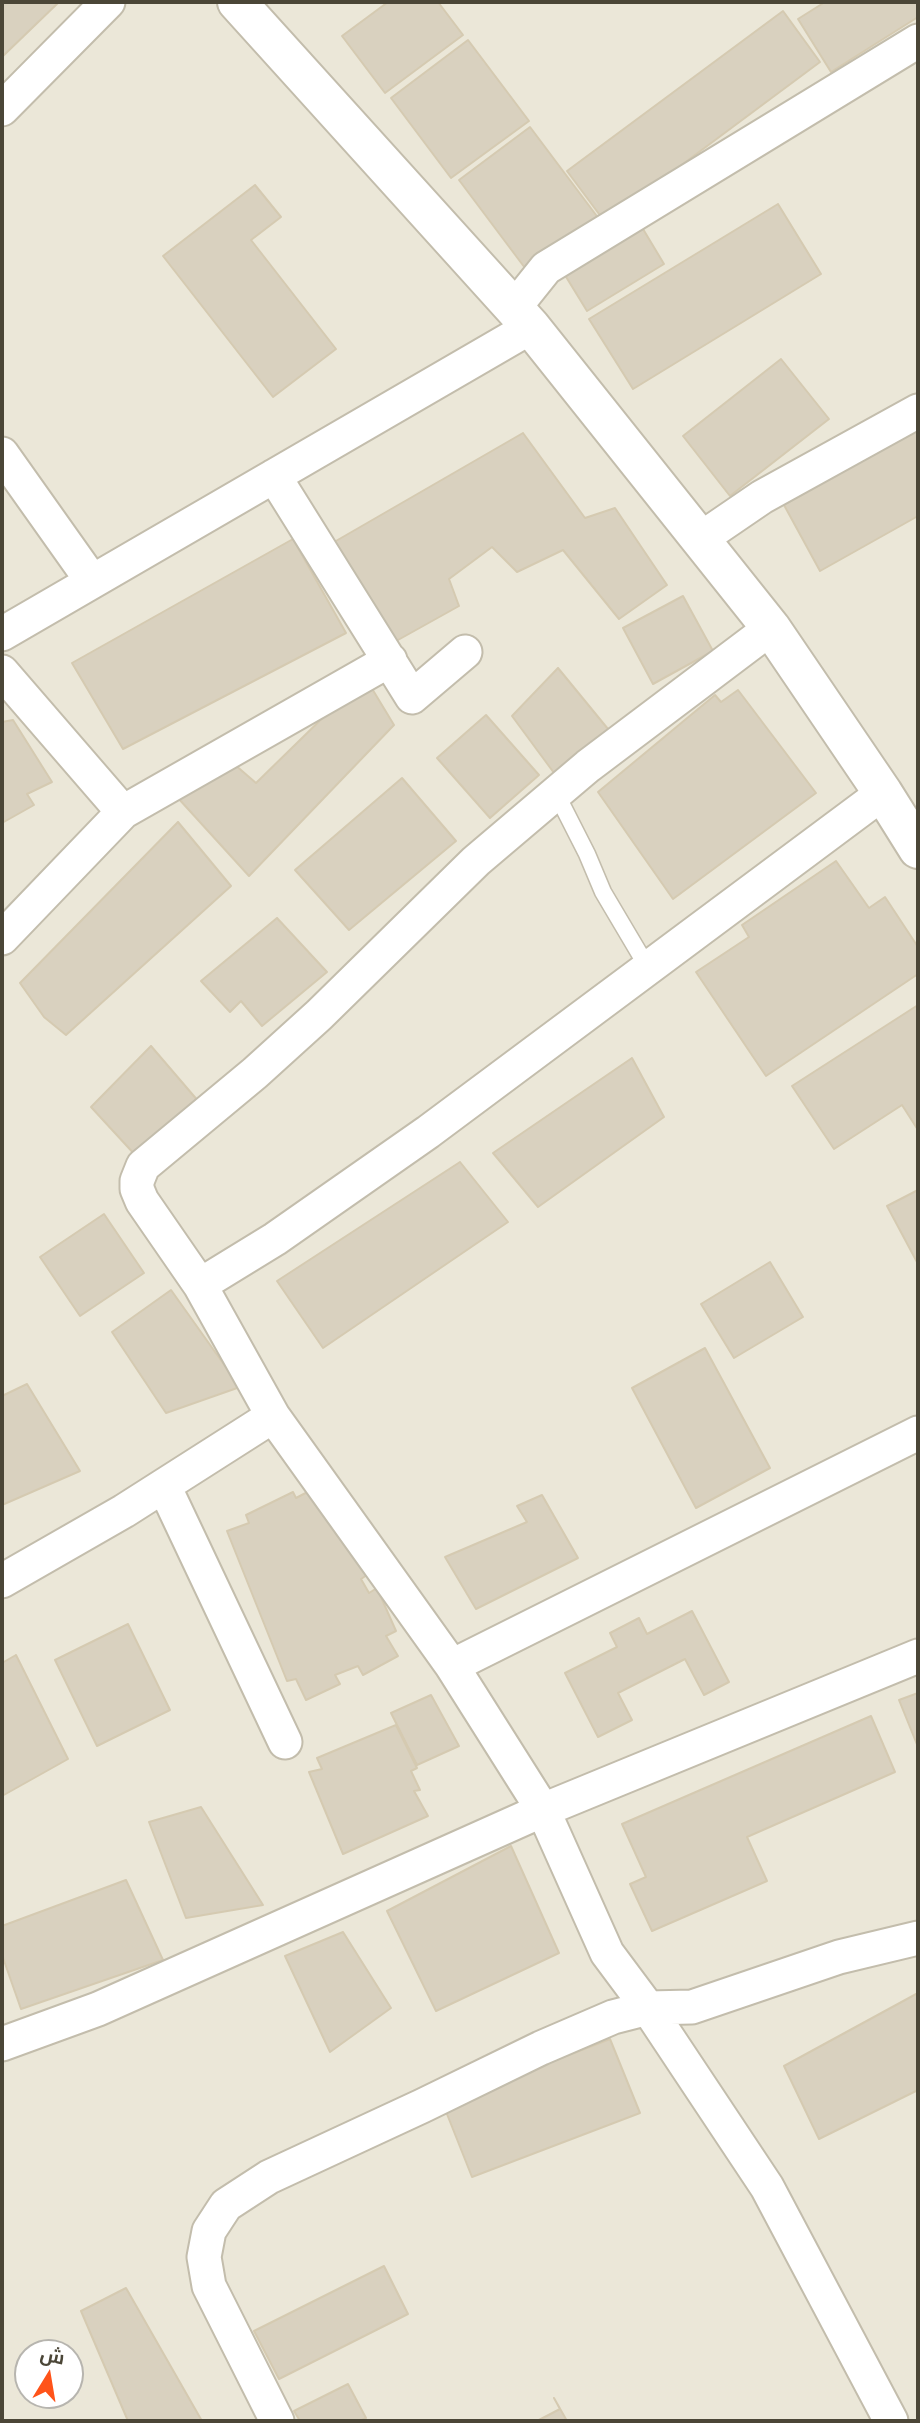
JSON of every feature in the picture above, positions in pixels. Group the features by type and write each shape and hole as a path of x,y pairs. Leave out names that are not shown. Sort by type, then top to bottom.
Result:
{"street":[{"path":"2,108 108,2"},
{"path":"237,2 522,318 771,628 918,849"},
{"path":"2,634 274,476 522,318 546,268 918,41"},
{"path":"699,540 762,497 918,411"},
{"path":"2,454 92,582"},
{"path":"274,476 412,697 465,652"},
{"path":"771,628 588,766 476,861 264,1065 143,1166 137,1189 200,1285 273,1416 452,1666 543,1810 607,1953 648,2008 767,2187 891,2421"},
{"path":"2,938 122,812 390,660"},
{"path":"2,672 122,812"},
{"path":"200,1285 275,1239 428,1132 883,793"},
{"path":"2,1581 164,1486 273,1416"},
{"path":"452,1666 918,1433"},
{"path":"164,1486 285,1742"},
{"path":"2,2044 97,2010 543,1810 918,1656"},
{"path":"277,2421 209,2286 204,2257 209,2231 226,2205 269,2177 541,2048 613,2017 648,2008 692,2007 839,1957 918,1938"}],"lane":[{"path":"556,793 603,892 648,968"}],"shaded area":[{"path":"2,2 918,2 918,2421 2,2421"}],"building":[{"path":"2,2 59,2 2,57"},
{"path":"388,2 438,2 463,35 385,93 342,36"},
{"path":"825,2 918,2 918,17 831,72 798,19"},
{"path":"783,11 820,62 605,222 567,171"},
{"path":"468,40 529,121 451,178 391,98"},
{"path":"530,127 599,219 528,272 459,180"},
{"path":"255,185 281,217 251,240 336,349 273,397 163,256"},
{"path":"778,204 821,274 633,389 589,319"},
{"path":"637,219 664,264 587,311 560,267"},
{"path":"781,359 829,419 730,496 683,436"},
{"path":"918,430 918,516 820,571 784,505"},
{"path":"523,433 585,518 615,508 667,585 619,619 563,550 517,572 492,547 449,579 459,606 389,645 329,545"},
{"path":"293,539 346,633 123,749 72,663"},
{"path":"683,596 713,651 653,684 623,628"},
{"path":"558,668 608,729 557,777 512,716"},
{"path":"368,682 394,725 249,876 178,798 234,764 256,783 344,697"},
{"path":"738,690 816,793 673,899 598,792 715,695 721,702"},
{"path":"486,715 539,775 490,818 437,758"},
{"path":"13,720 52,782 27,794 34,805 2,823 2,722"},
{"path":"402,778 456,841 349,930 295,870"},
{"path":"178,822 231,886 66,1035 44,1017 20,983"},
{"path":"836,861 869,908 885,897 918,947 918,974 766,1076 696,972 749,937 742,925"},
{"path":"277,918 327,972 262,1026 241,1001 230,1012 201,981"},
{"path":"918,1005 918,1130 902,1105 834,1149 792,1086"},
{"path":"151,1046 199,1102 137,1157 91,1107"},
{"path":"632,1058 664,1117 538,1207 493,1153"},
{"path":"460,1162 508,1222 323,1348 277,1281"},
{"path":"918,1190 918,1264 887,1206"},
{"path":"104,1214 144,1273 80,1316 40,1257"},
{"path":"770,1262 803,1317 734,1358 701,1304"},
{"path":"171,1290 240,1387 166,1413 112,1332"},
{"path":"705,1348 770,1468 696,1508 632,1388"},
{"path":"27,1384 80,1471 2,1505 2,1396"},
{"path":"319,1486 370,1573 361,1579 369,1593 377,1588 396,1631 386,1636 398,1656 363,1675 358,1666 335,1675 340,1684 306,1700 296,1679 287,1681 227,1531 249,1523 246,1515 293,1492 296,1498"},
{"path":"542,1495 578,1558 476,1609 445,1557 527,1522 517,1506"},
{"path":"692,1611 729,1682 704,1695 685,1659 618,1693 632,1720 598,1737 565,1673 617,1647 610,1633 639,1618 647,1634"},
{"path":"128,1624 170,1710 97,1746 55,1660"},
{"path":"16,1655 68,1759 2,1796 2,1663"},
{"path":"918,1693 918,1747 899,1700"},
{"path":"431,1695 459,1746 417,1765 391,1713"},
{"path":"871,1716 895,1772 747,1837 767,1881 652,1931 630,1884 646,1877 622,1824"},
{"path":"396,1725 417,1768 411,1771 420,1790 414,1791 428,1816 343,1854 309,1772 322,1769 317,1758"},
{"path":"201,1807 263,1905 186,1918 149,1822"},
{"path":"511,1846 559,1953 436,2011 387,1911"},
{"path":"126,1880 163,1960 21,2009 2,1955 2,1926"},
{"path":"343,1932 391,2008 330,2052 285,1956"},
{"path":"918,1993 918,2090 819,2139 784,2066"},
{"path":"610,2039 640,2113 472,2177 443,2104"},
{"path":"384,2266 408,2314 279,2379 254,2331"},
{"path":"126,2288 202,2421 128,2421 81,2311"},
{"path":"348,2384 366,2418 360,2421 300,2421 294,2411"},
{"path":"554,2398 567,2421 537,2421 560,2409"}]}
